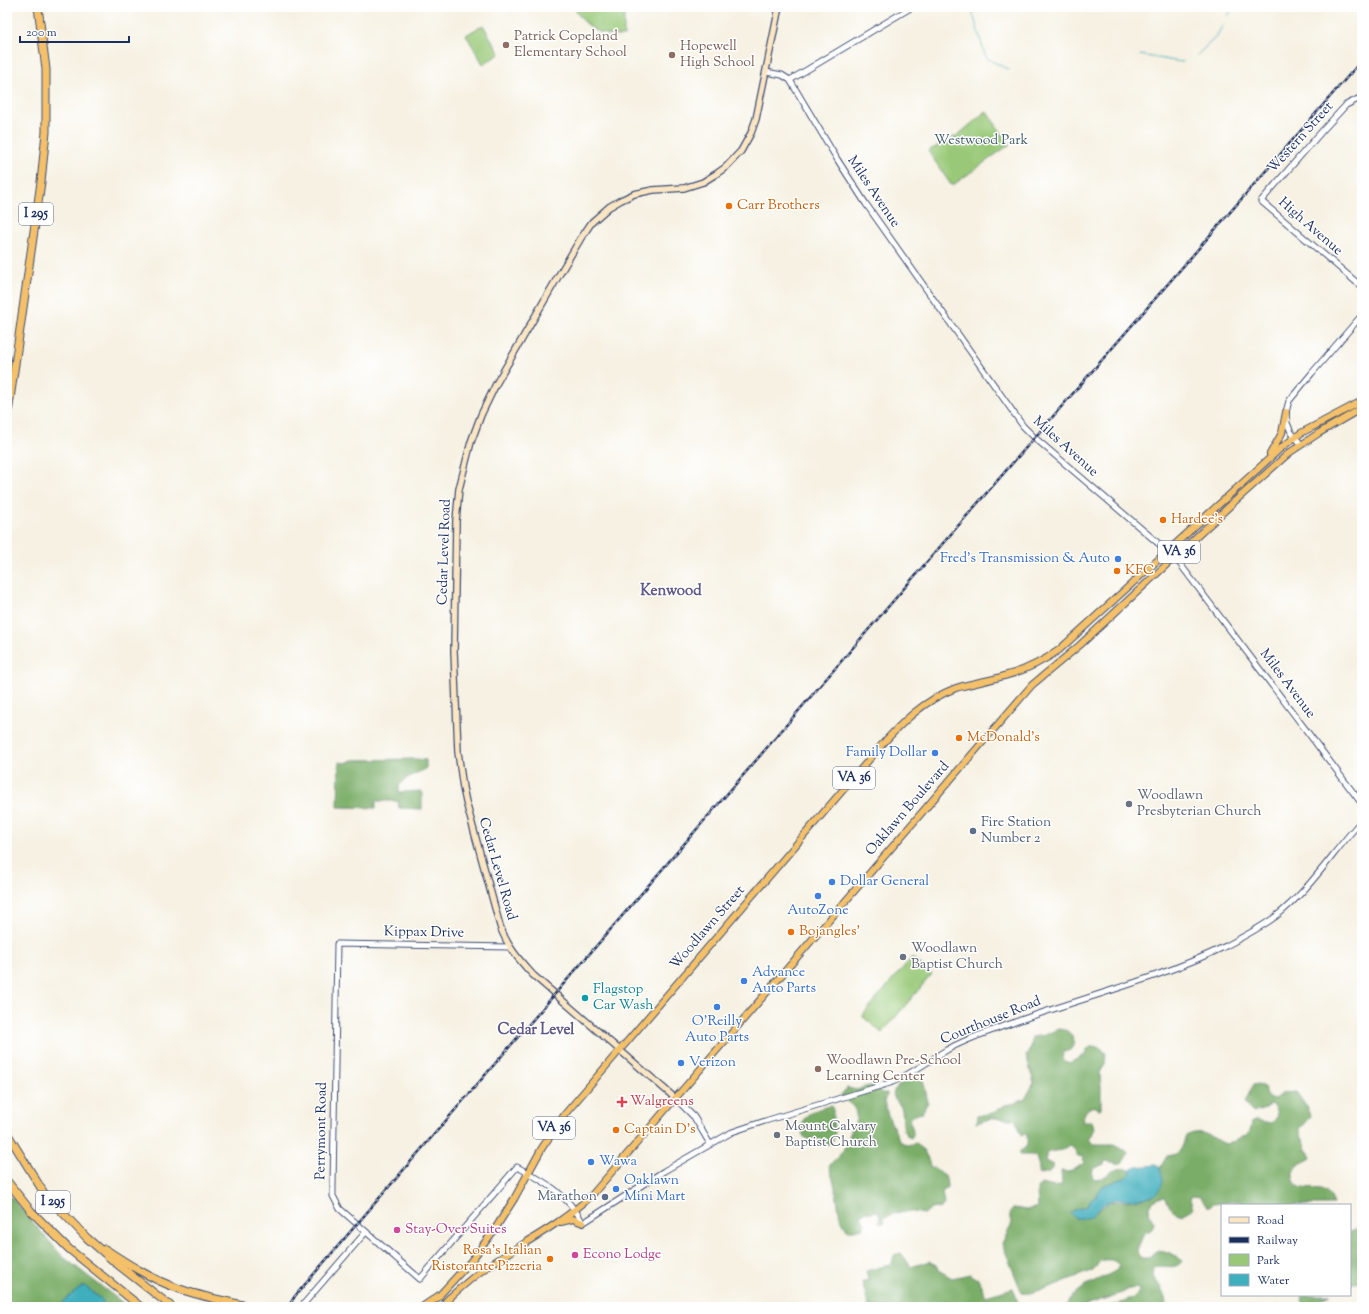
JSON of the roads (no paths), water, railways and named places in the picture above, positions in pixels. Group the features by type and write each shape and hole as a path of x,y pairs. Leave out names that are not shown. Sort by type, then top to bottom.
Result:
{"highway":[{"name":"I 295","path":"7,420 41,182 45,138 46,69 38,7"},
{"name":"VA 36","path":"1167,551 1265,462 1295,437 1312,426 1362,401"},
{"name":"VA 36","path":"1174,557 1281,460 1301,444 1362,408"},
{"path":"1265,462 1276,446 1282,433 1286,412"},
{"name":"Woodlawn Street","path":"438,1296 487,1241 505,1214 548,1137 565,1114 879,748 906,719 921,707 946,693 969,684 1003,677 1040,663 1059,650 1167,551"},
{"name":"Oaklawn Boulevard","path":"450,1298 486,1268 556,1224 575,1210 601,1185 1016,703 1039,679 1080,645 1174,557"},
{"name":"I 295","path":"7,1133 44,1193 87,1238 117,1264 172,1307"},
{"name":"I 295","path":"7,1181 31,1211 68,1249 141,1307"},
{"path":"556,1224 573,1220 583,1223"},
{"path":"87,1238 142,1272 164,1283 190,1292 252,1307"},
{"path":"118,1289 137,1307"},
{"name":"VA 36","path":"428,1307 438,1296"},
{"path":"423,1307 438,1296"},
{"path":"442,1307 450,1298"}],"main road":[{"name":"Cedar Level Road","path":"675,1098 533,975 510,947 502,931 466,802 460,772 454,651 456,522 459,489 472,438 493,391 584,232 601,214 621,200 641,192 680,189 695,185 712,177 726,167 741,151 751,133 757,114 779,7"}],"street":[{"path":"766,72 782,75 790,80 912,7"},
{"name":"Miles Avenue","path":"790,80 866,204 1023,426 1039,443 1174,557 1206,597 1362,804"},
{"name":"Western Street","path":"1261,201 1308,146 1346,105 1362,97"},
{"name":"High Avenue","path":"1261,201 1362,287"},
{"path":"1301,444 1289,428 1286,412 1291,398 1362,315"},
{"name":"Courthouse Road","path":"583,1223 654,1176 732,1132 890,1083 903,1078 945,1050 959,1044 1022,1020 1178,967 1221,948 1260,927 1283,911 1313,879 1362,820"},
{"name":"Kippax Drive","path":"337,944 510,947"},
{"name":"Perrymont Road","path":"337,944 333,1186 334,1196 340,1209 365,1233 420,1280 517,1167 528,1173"},
{"path":"675,1098 694,1117 710,1144"},
{"path":"528,1173 546,1183 559,1193 575,1210 583,1223"},
{"path":"301,1307 365,1233"}],"water":[{"path":"1156,1165 1160,1168 1163,1180 1160,1189 1155,1194 1142,1199 1120,1199 1107,1202 1094,1214 1087,1218 1075,1218 1071,1213 1075,1210 1086,1207 1103,1186 1127,1177 1131,1173 1130,1170 1136,1167"},
{"path":"83,1286 101,1299 104,1307 60,1307 66,1299"}],"waterway":[{"path":"971,7 985,55 988,59 1009,70"},
{"path":"1228,16 1233,7"},
{"path":"1197,55 1216,37 1223,25"},
{"path":"1140,55 1183,62"}],"railway":[{"path":"288,1307 295,1296 925,564 1362,60"}],"place":[{"name":"Patrick Copeland Elementary School","path":"506,45"},
{"name":"Hopewell High School","path":"672,55"},
{"name":"Carr Brothers","path":"729,206"},
{"name":"Hardee's","path":"1163,520"},
{"name":"Fred's Transmission & Auto","path":"1118,559"},
{"name":"KFC","path":"1117,571"},
{"name":"McDonald's","path":"959,738"},
{"name":"Family Dollar","path":"935,753"},
{"name":"Woodlawn Presbyterian Church","path":"1129,804"},
{"name":"Fire Station Number 2","path":"973,831"},
{"name":"Dollar General","path":"832,882"},
{"name":"AutoZone","path":"818,896"},
{"name":"Bojangles'","path":"791,932"},
{"name":"Woodlawn Baptist Church","path":"903,957"},
{"name":"Advance Auto Parts","path":"744,981"},
{"name":"Flagstop Car Wash","path":"585,998"},
{"name":"O'Reilly Auto Parts","path":"717,1007"},
{"name":"Verizon","path":"681,1063"},
{"name":"Woodlawn Pre-School Learning Center","path":"818,1069"},
{"name":"Walgreens","path":"622,1102"},
{"name":"Captain D's","path":"616,1130"},
{"name":"Mount Calvary Baptist Church","path":"777,1135"},
{"name":"Wawa","path":"591,1162"},
{"name":"Oaklawn Mini Mart","path":"616,1189"},
{"name":"Marathon","path":"605,1197"},
{"name":"Stay-Over Suites","path":"397,1230"},
{"name":"Econo Lodge","path":"575,1255"},
{"name":"Rosa's Italian Ristorante Pizzeria","path":"550,1259"}],"district":[{"name":"Kenwood","path":"671,591"},
{"name":"Cedar Level","path":"536,1030"}],"park label":[{"name":"Westwood Park","path":"981,141"}]}
